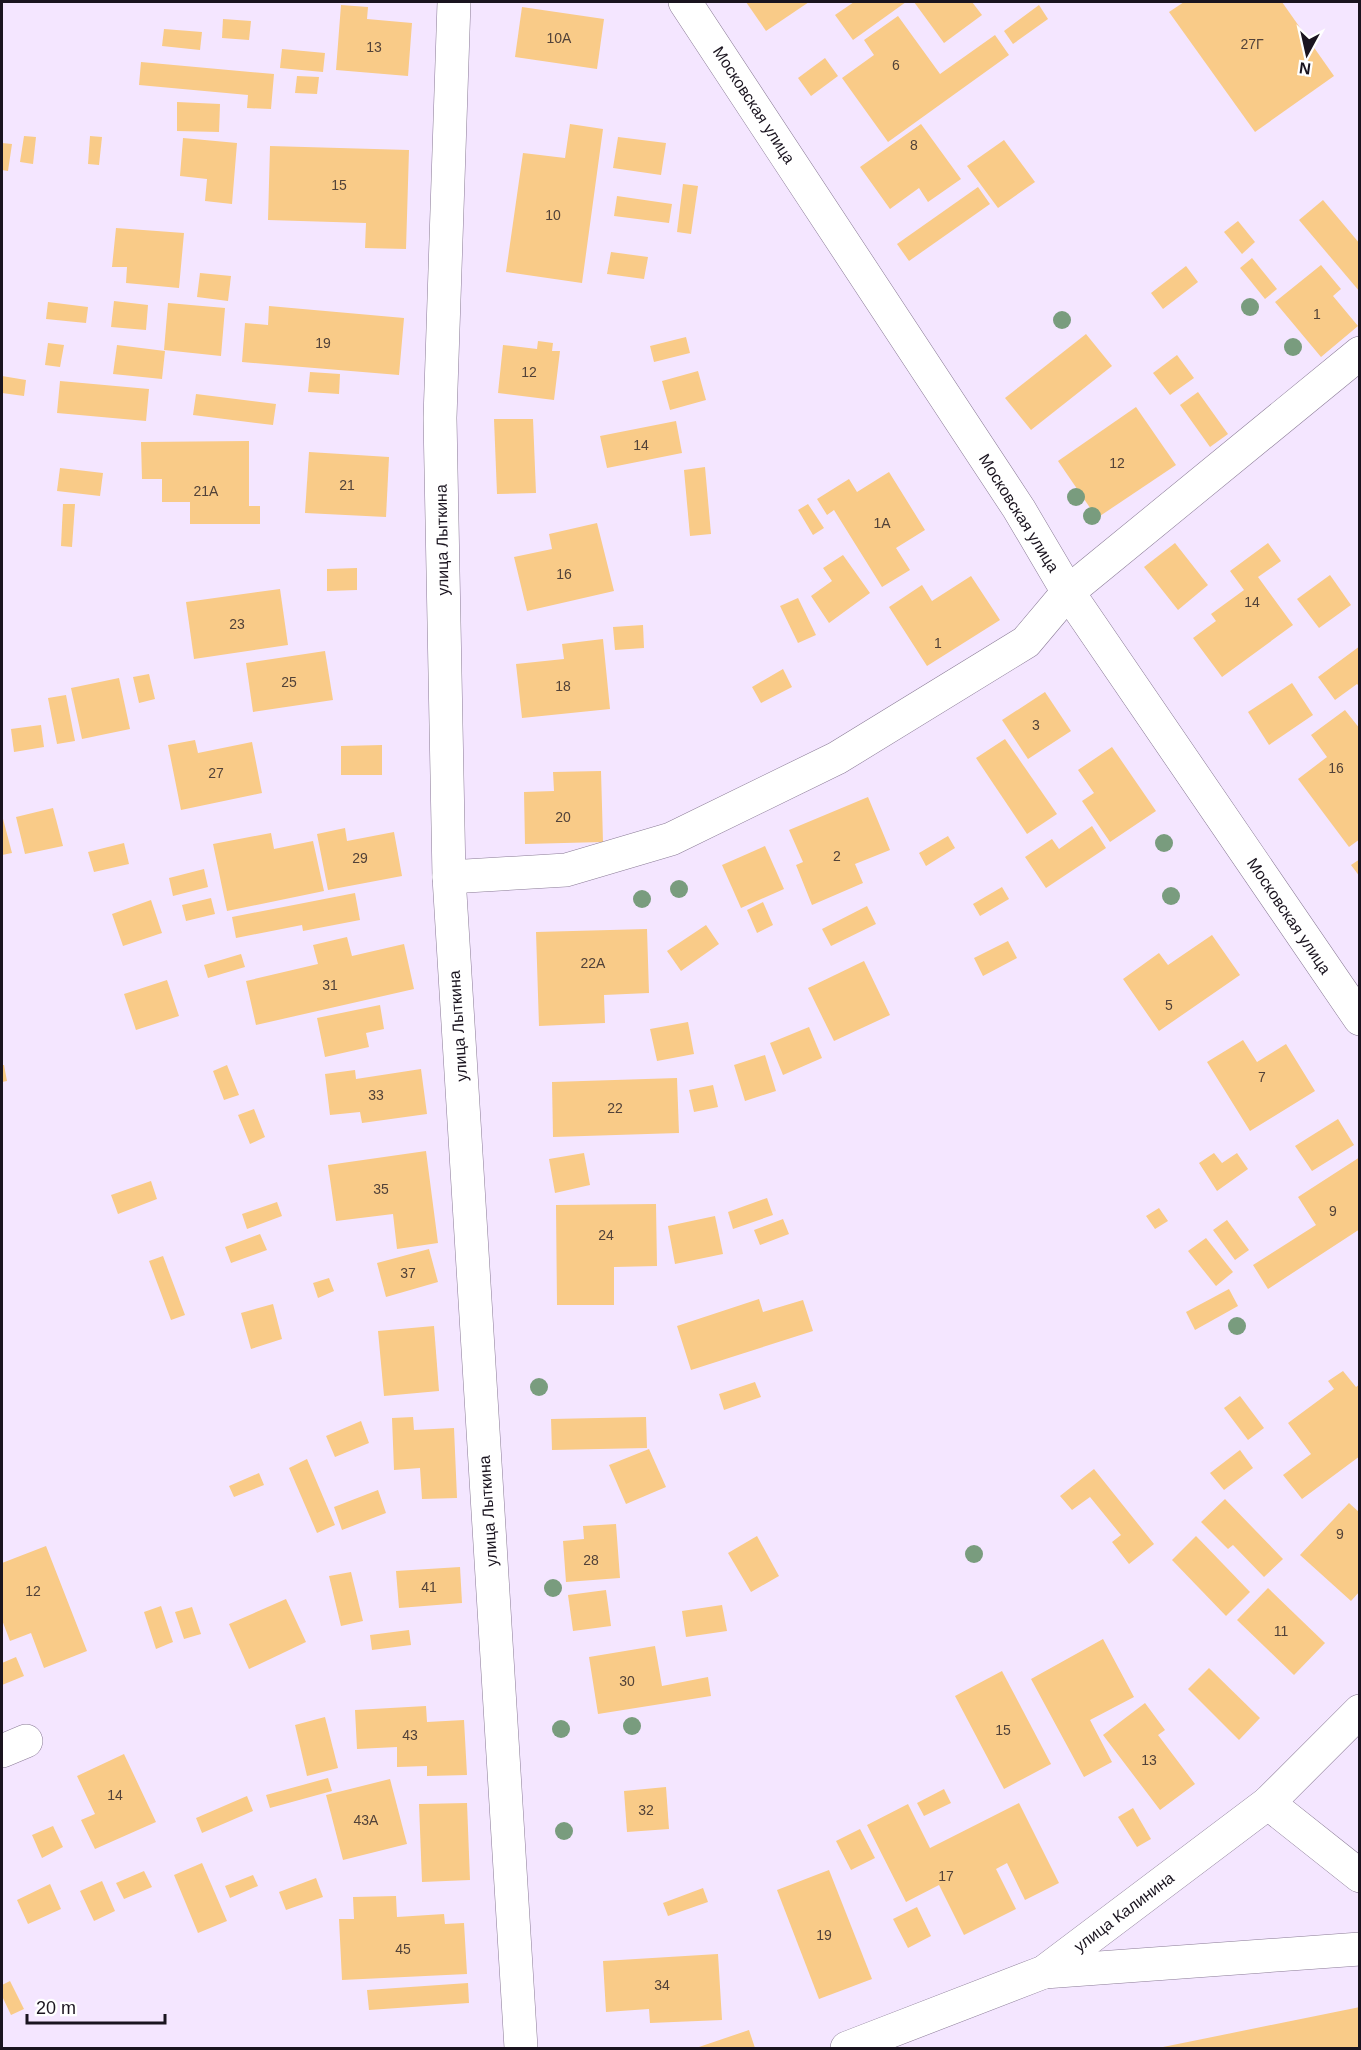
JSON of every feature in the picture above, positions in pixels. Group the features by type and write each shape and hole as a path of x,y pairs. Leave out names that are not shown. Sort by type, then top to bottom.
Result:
{"street":[{"name":"улица Лыткина","path":"454,2 440,418 449,877 521,2049"},
{"name":"Московская улица","path":"685,2 1019,509 1068,592 1359,1019"},
{"path":"449,877 566,870 671,838 837,758 1026,642 1068,592 1359,353"},
{"name":"улица Калинина","path":"847,2049 1044,1972 1268,1803 1359,1711"},
{"path":"1268,1803 1359,1876"},
{"path":"1044,1972 1359,1949"}],"building":[{"path":"746,2 809,2 766,31"},
{"path":"854,2 906,2 853,40 835,15"},
{"path":"914,2 972,2 982,15 944,43"},
{"path":"1184,2 1282,2 1334,76 1255,132 1169,12"},
{"path":"341,5 368,7 367,19 412,23 408,76 336,70"},
{"path":"1039,5 1048,19 1013,44 1004,31"},
{"path":"522,7 604,19 597,69 515,57"},
{"path":"898,16 940,74 995,35 1009,55 888,142 842,78 874,55 864,40"},
{"path":"223,19 251,21 249,40 222,38"},
{"path":"164,29 202,32 200,50 162,46"},
{"path":"282,49 325,53 323,72 280,68"},
{"path":"825,58 838,76 811,96 798,78"},
{"path":"141,62 274,74 271,109 247,108 248,95 139,85"},
{"path":"297,76 319,77 317,94 295,93"},
{"path":"177,102 220,104 219,132 177,131"},
{"path":"570,124 603,129 582,283 506,272 523,153 565,158"},
{"path":"921,124 961,179 928,202 919,188 890,209 860,167"},
{"path":"24,136 36,137 33,164 20,162"},
{"path":"90,136 102,137 99,165 88,164"},
{"path":"618,137 666,143 661,175 613,168"},
{"path":"183,138 237,143 232,204 205,201 207,179 180,176"},
{"path":"1004,140 1035,182 998,208 967,166"},
{"path":"2,143 12,144 8,171 2,170"},
{"path":"270,146 409,150 406,249 365,248 366,223 268,220"},
{"path":"683,184 698,186 691,234 677,232"},
{"path":"978,187 990,204 909,261 897,244"},
{"path":"617,196 672,204 669,223 614,216"},
{"path":"1323,200 1360,244 1360,292 1299,220"},
{"path":"1238,221 1255,242 1242,254 1224,232"},
{"path":"116,228 184,233 179,288 126,283 127,267 112,267"},
{"path":"611,252 648,257 644,279 607,274"},
{"path":"1252,258 1277,289 1265,299 1240,268"},
{"path":"1321,265 1341,289 1333,296 1358,326 1321,357 1275,302"},
{"path":"1186,266 1198,282 1163,309 1151,293"},
{"path":"200,273 231,276 228,301 197,297"},
{"path":"114,301 148,305 146,330 111,327"},
{"path":"48,302 88,307 86,323 46,319"},
{"path":"168,303 225,308 221,356 164,350"},
{"path":"269,306 404,318 399,375 242,362 245,323 268,325"},
{"path":"1086,334 1112,366 1031,430 1005,398"},
{"path":"686,337 690,353 654,362 650,346"},
{"path":"538,341 553,343 552,351 560,351 554,400 498,393 503,345 537,349"},
{"path":"48,343 64,345 60,367 45,365"},
{"path":"117,345 165,351 162,379 113,374"},
{"path":"1177,355 1194,378 1170,395 1153,373"},
{"path":"698,371 706,400 670,410 662,381"},
{"path":"310,372 340,374 339,394 308,392"},
{"path":"2,376 26,380 24,396 2,393"},
{"path":"60,381 149,389 146,421 57,413"},
{"path":"1198,392 1228,434 1210,447 1180,405"},
{"path":"196,394 276,404 273,425 193,415"},
{"path":"1136,407 1176,465 1097,518 1058,461"},
{"path":"494,419 533,419 536,493 497,494"},
{"path":"676,421 682,453 607,468 600,436"},
{"path":"249,441 249,506 260,506 260,524 190,524 190,502 162,502 162,479 142,479 141,442"},
{"path":"309,452 389,457 386,517 305,513"},
{"path":"705,467 711,534 690,536 684,470"},
{"path":"60,468 103,473 100,496 57,491"},
{"path":"889,472 925,530 896,548 910,570 882,587 834,510 827,515 817,499 849,479 857,492"},
{"path":"63,504 75,504 72,547 61,546"},
{"path":"808,504 824,528 813,535 798,510"},
{"path":"597,523 614,591 527,611 514,557 552,549 549,534"},
{"path":"1175,543 1208,585 1178,610 1144,567"},
{"path":"1268,543 1281,561 1258,577 1293,625 1222,677 1193,638 1216,621 1211,614 1244,590 1230,571"},
{"path":"843,555 870,593 829,623 811,596 832,581 823,568"},
{"path":"357,568 357,590 327,591 327,569"},
{"path":"1330,575 1351,605 1319,628 1297,599"},
{"path":"971,576 1000,620 927,666 889,607 922,585 932,601"},
{"path":"280,589 288,645 194,659 186,602"},
{"path":"798,598 816,635 798,643 780,606"},
{"path":"643,625 644,648 615,650 613,627"},
{"path":"603,639 610,709 522,718 516,664 564,659 562,644"},
{"path":"1360,646 1360,687 1357,684 1335,700 1318,677"},
{"path":"325,651 333,700 253,712 246,663"},
{"path":"783,669 792,687 761,703 752,687"},
{"path":"149,674 155,699 139,703 133,677"},
{"path":"119,678 130,729 82,739 71,688"},
{"path":"1292,683 1313,715 1269,745 1248,712"},
{"path":"1045,692 1071,731 1028,759 1002,720"},
{"path":"66,695 75,741 57,744 48,698"},
{"path":"1345,710 1360,729 1360,839 1349,847 1298,779 1327,757 1311,735"},
{"path":"41,725 44,747 14,752 11,729"},
{"path":"1005,739 1057,814 1027,834 976,758"},
{"path":"195,740 198,753 252,742 262,793 181,810 168,745"},
{"path":"382,745 382,775 341,775 341,746"},
{"path":"1112,747 1156,811 1110,842 1082,801 1094,793 1078,770"},
{"path":"601,771 603,842 525,844 524,792 554,791 553,772"},
{"path":"868,797 890,850 855,864 863,883 812,905 796,865 803,862 789,830"},
{"path":"53,808 63,846 25,854 16,817"},
{"path":"2,815 12,853 2,855"},
{"path":"1092,826 1106,848 1046,888 1025,857 1052,839 1059,849"},
{"path":"345,828 347,841 394,832 402,876 328,890 317,834"},
{"path":"271,833 274,849 313,841 324,891 227,911 213,844"},
{"path":"948,836 955,848 926,866 919,853"},
{"path":"124,843 129,864 94,872 88,852"},
{"path":"765,846 784,889 741,908 722,865"},
{"path":"1360,859 1360,877 1351,865"},
{"path":"204,869 208,887 173,896 169,878"},
{"path":"1002,887 1009,899 980,916 973,904"},
{"path":"355,893 360,920 303,931 302,925 236,938 232,917"},
{"path":"211,898 215,914 186,921 182,905"},
{"path":"151,900 162,933 123,946 112,914"},
{"path":"763,902 773,925 757,933 747,910"},
{"path":"867,906 876,924 831,946 822,929"},
{"path":"706,925 719,944 681,971 667,951"},
{"path":"647,929 649,993 604,995 605,1023 539,1026 536,932"},
{"path":"1212,935 1240,975 1159,1031 1123,979 1159,953 1168,965"},
{"path":"347,937 352,956 404,944 414,989 256,1025 246,981 318,964 313,945"},
{"path":"1008,941 1017,958 983,976 974,958"},
{"path":"241,954 245,967 208,978 204,965"},
{"path":"864,961 890,1015 834,1041 808,988"},
{"path":"167,980 179,1016 136,1030 124,994"},
{"path":"380,1005 384,1029 366,1033 369,1047 325,1057 317,1018"},
{"path":"688,1022 694,1054 657,1061 650,1029"},
{"path":"809,1027 822,1058 783,1075 770,1043"},
{"path":"1243,1040 1257,1062 1286,1044 1315,1091 1250,1131 1207,1062"},
{"path":"765,1055 776,1091 745,1101 734,1065"},
{"path":"2,1065 4,1065 7,1081 2,1082"},
{"path":"227,1065 239,1095 224,1100 213,1071"},
{"path":"421,1069 427,1114 362,1123 360,1112 330,1115 325,1074 355,1070 356,1079"},
{"path":"677,1078 679,1133 553,1137 552,1082"},
{"path":"713,1085 718,1107 694,1112 689,1090"},
{"path":"254,1109 265,1137 250,1144 238,1115"},
{"path":"1338,1119 1354,1145 1312,1171 1295,1146"},
{"path":"426,1151 438,1243 397,1249 393,1214 336,1221 328,1165"},
{"path":"584,1153 590,1185 555,1193 549,1159"},
{"path":"1214,1153 1222,1163 1237,1153 1248,1169 1217,1191 1199,1163"},
{"path":"1360,1157 1360,1229 1268,1289 1253,1265 1316,1225 1298,1197"},
{"path":"151,1181 157,1199 118,1214 111,1195"},
{"path":"767,1198 773,1215 733,1229 728,1212"},
{"path":"277,1202 282,1216 247,1229 242,1214"},
{"path":"656,1204 657,1266 614,1267 614,1305 557,1305 556,1205"},
{"path":"1159,1208 1168,1221 1155,1229 1146,1216"},
{"path":"715,1216 723,1254 675,1264 668,1226"},
{"path":"783,1219 789,1234 760,1245 754,1230"},
{"path":"1227,1220 1249,1250 1235,1260 1213,1230"},
{"path":"260,1234 267,1250 231,1263 225,1247"},
{"path":"1206,1238 1233,1272 1216,1286 1188,1251"},
{"path":"429,1249 438,1282 386,1297 377,1263"},
{"path":"163,1256 185,1315 171,1320 149,1261"},
{"path":"329,1278 334,1291 318,1298 313,1283"},
{"path":"1229,1289 1238,1306 1195,1330 1186,1312"},
{"path":"759,1299 763,1312 803,1300 813,1331 691,1370 677,1326"},
{"path":"273,1304 282,1339 251,1349 241,1313"},
{"path":"434,1326 439,1391 384,1396 378,1331"},
{"path":"1343,1371 1356,1387 1360,1384 1360,1456 1302,1499 1283,1475 1311,1454 1288,1423 1334,1389 1328,1381"},
{"path":"755,1382 761,1397 724,1410 719,1394"},
{"path":"1240,1396 1264,1428 1248,1440 1224,1408"},
{"path":"413,1417 414,1430 454,1428 457,1498 422,1499 420,1468 394,1470 392,1418"},
{"path":"646,1417 647,1448 552,1450 551,1419"},
{"path":"361,1421 369,1443 335,1457 326,1436"},
{"path":"649,1449 666,1487 626,1504 609,1465"},
{"path":"1240,1450 1253,1468 1224,1490 1210,1473"},
{"path":"307,1459 335,1525 317,1533 289,1468"},
{"path":"1094,1469 1154,1544 1129,1564 1112,1542 1121,1535 1090,1497 1072,1510 1060,1496"},
{"path":"259,1473 264,1485 234,1497 229,1486"},
{"path":"378,1490 386,1513 342,1530 334,1507"},
{"path":"1225,1499 1283,1559 1264,1577 1233,1545 1228,1549 1201,1522"},
{"path":"1349,1503 1360,1513 1360,1591 1351,1601 1300,1555"},
{"path":"616,1524 620,1578 566,1582 563,1541 584,1539 583,1526"},
{"path":"757,1536 779,1576 751,1592 728,1553"},
{"path":"1196,1536 1250,1592 1226,1616 1172,1560"},
{"path":"46,1546 87,1651 44,1668 31,1633 10,1641 2,1620 2,1563"},
{"path":"460,1567 462,1603 399,1608 396,1571"},
{"path":"351,1572 363,1621 341,1626 329,1576"},
{"path":"1268,1588 1325,1643 1294,1675 1237,1620"},
{"path":"606,1590 611,1626 573,1631 568,1595"},
{"path":"286,1599 306,1642 249,1669 229,1624"},
{"path":"722,1605 727,1631 686,1637 682,1611"},
{"path":"161,1606 173,1642 156,1649 144,1612"},
{"path":"192,1607 201,1634 184,1639 175,1612"},
{"path":"409,1630 411,1645 372,1650 370,1635"},
{"path":"1103,1639 1134,1697 1090,1720 1112,1762 1084,1777 1031,1679"},
{"path":"655,1646 662,1686 708,1677 711,1696 598,1714 589,1657"},
{"path":"16,1657 24,1676 2,1685 2,1663"},
{"path":"1209,1668 1260,1718 1239,1740 1188,1689"},
{"path":"1002,1671 1051,1764 1004,1789 955,1696"},
{"path":"1145,1703 1165,1730 1158,1735 1195,1784 1160,1810 1103,1735"},
{"path":"426,1706 427,1722 464,1720 467,1775 427,1776 427,1766 397,1767 397,1747 357,1749 355,1710"},
{"path":"325,1717 338,1768 307,1776 295,1725"},
{"path":"124,1754 156,1822 95,1849 81,1820 95,1814 77,1776"},
{"path":"328,1778 332,1791 270,1808 266,1795"},
{"path":"390,1779 407,1844 343,1860 326,1795"},
{"path":"666,1787 669,1829 627,1832 624,1791"},
{"path":"944,1789 951,1803 924,1816 917,1803"},
{"path":"247,1796 253,1811 202,1833 196,1818"},
{"path":"467,1803 470,1880 422,1882 419,1804"},
{"path":"1019,1803 1059,1883 1025,1900 1007,1863 996,1869 1016,1909 964,1935 939,1885 906,1902 867,1825 908,1804 930,1848"},
{"path":"1133,1808 1151,1839 1137,1847 1118,1817"},
{"path":"53,1826 63,1847 42,1858 32,1835"},
{"path":"860,1829 875,1858 851,1870 836,1841"},
{"path":"202,1863 227,1921 198,1933 174,1875"},
{"path":"829,1870 872,1979 819,1999 777,1890"},
{"path":"144,1871 152,1887 124,1899 116,1883"},
{"path":"253,1875 258,1886 230,1898 225,1886"},
{"path":"316,1878 323,1897 286,1910 279,1892"},
{"path":"102,1881 115,1911 94,1921 80,1891"},
{"path":"50,1884 61,1909 28,1924 17,1900"},
{"path":"703,1888 708,1902 668,1916 663,1903"},
{"path":"396,1896 397,1917 444,1914 445,1924 464,1923 467,1974 342,1980 339,1919 354,1919 353,1897"},
{"path":"917,1907 931,1936 908,1948 893,1919"},
{"path":"718,1954 722,2020 650,2023 649,2009 606,2012 603,1961"},
{"path":"10,1981 24,2009 11,2015 2,1996 2,1985"},
{"path":"468,1983 469,2003 369,2010 367,1990"},
{"path":"1360,2007 1360,2048 1163,2047"},
{"path":"749,2030 755,2048 696,2048"}]}
